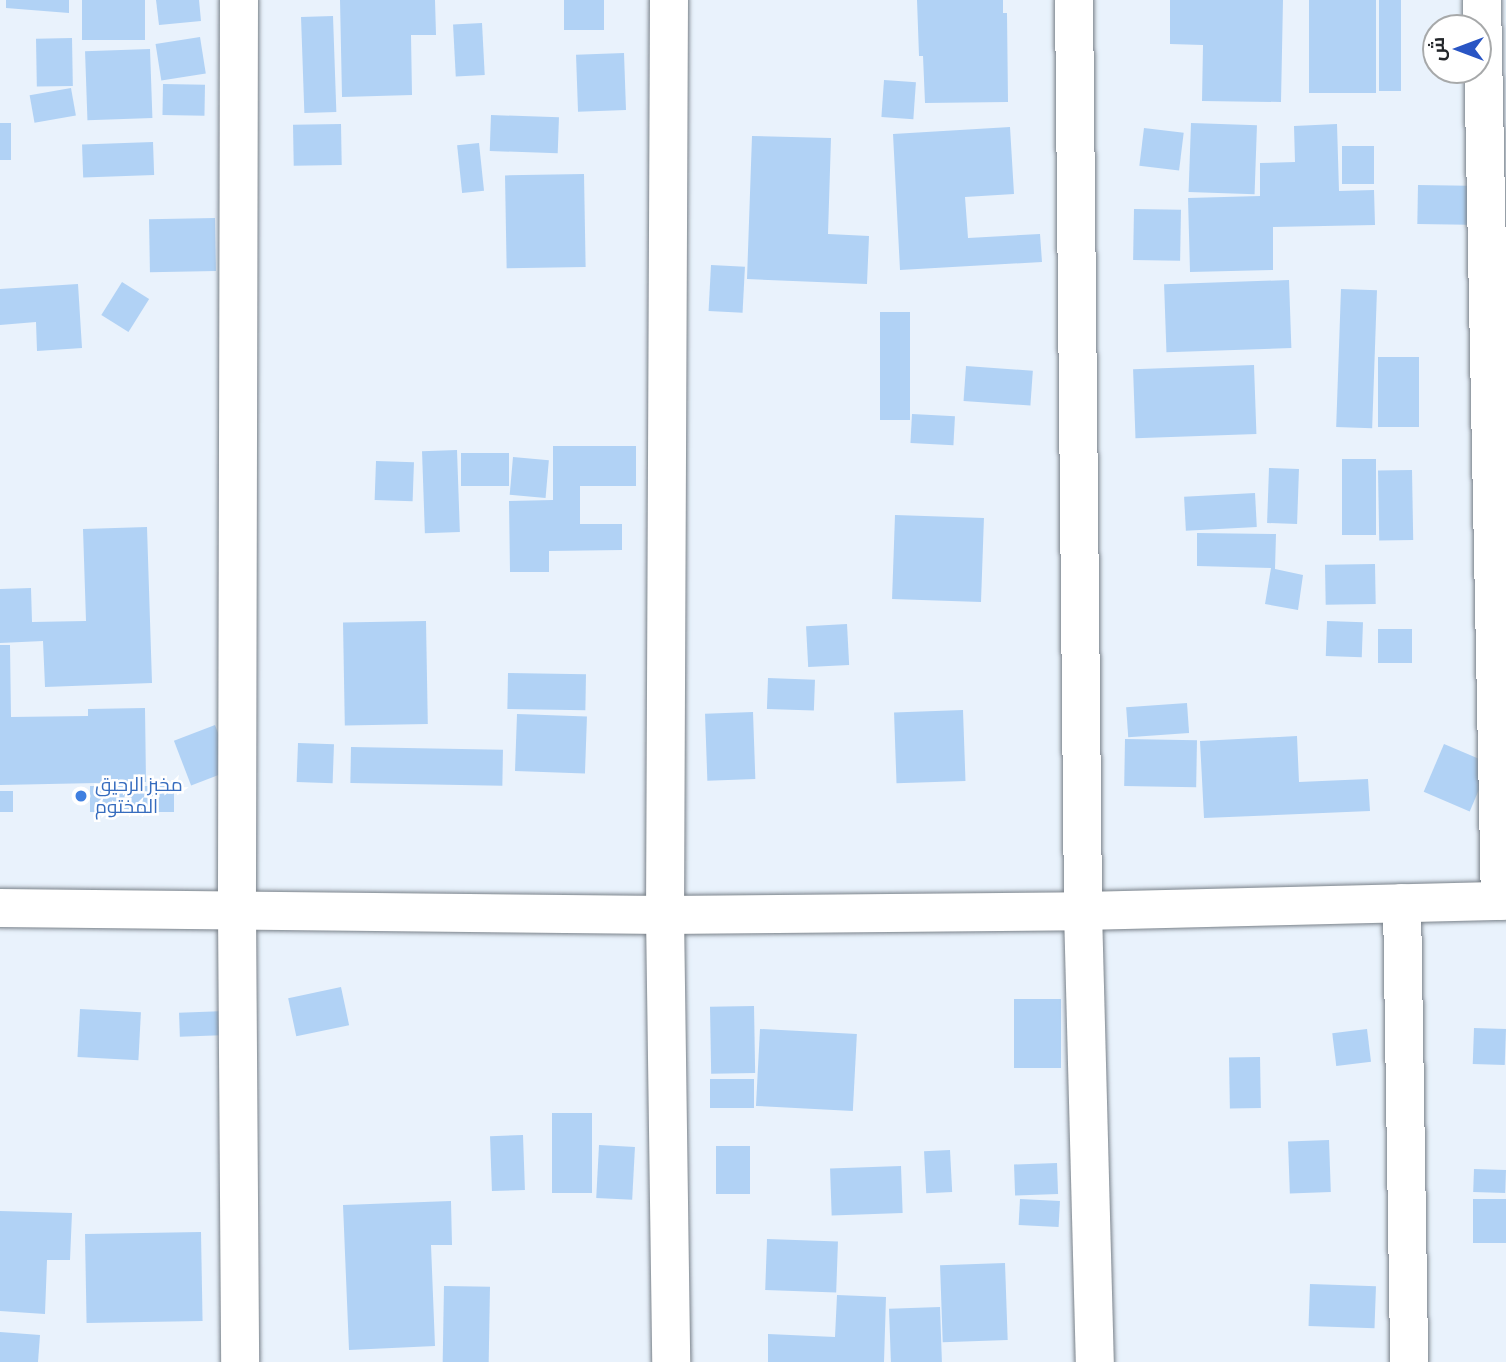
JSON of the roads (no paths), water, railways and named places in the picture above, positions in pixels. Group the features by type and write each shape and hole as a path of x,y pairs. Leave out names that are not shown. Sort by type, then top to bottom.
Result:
{"street":[{"path":"239,0 237,911 240,1362"},
{"path":"669,0 665,915 671,1362"},
{"path":"1074,0 1083,911 1095,1362"},
{"path":"0,908 665,915 1083,911 1503,901 1482,0"},
{"path":"1402,903 1409,1362"}],"place":[{"name":"مخبز الرحيق المختوم","path":"81,796"}]}
